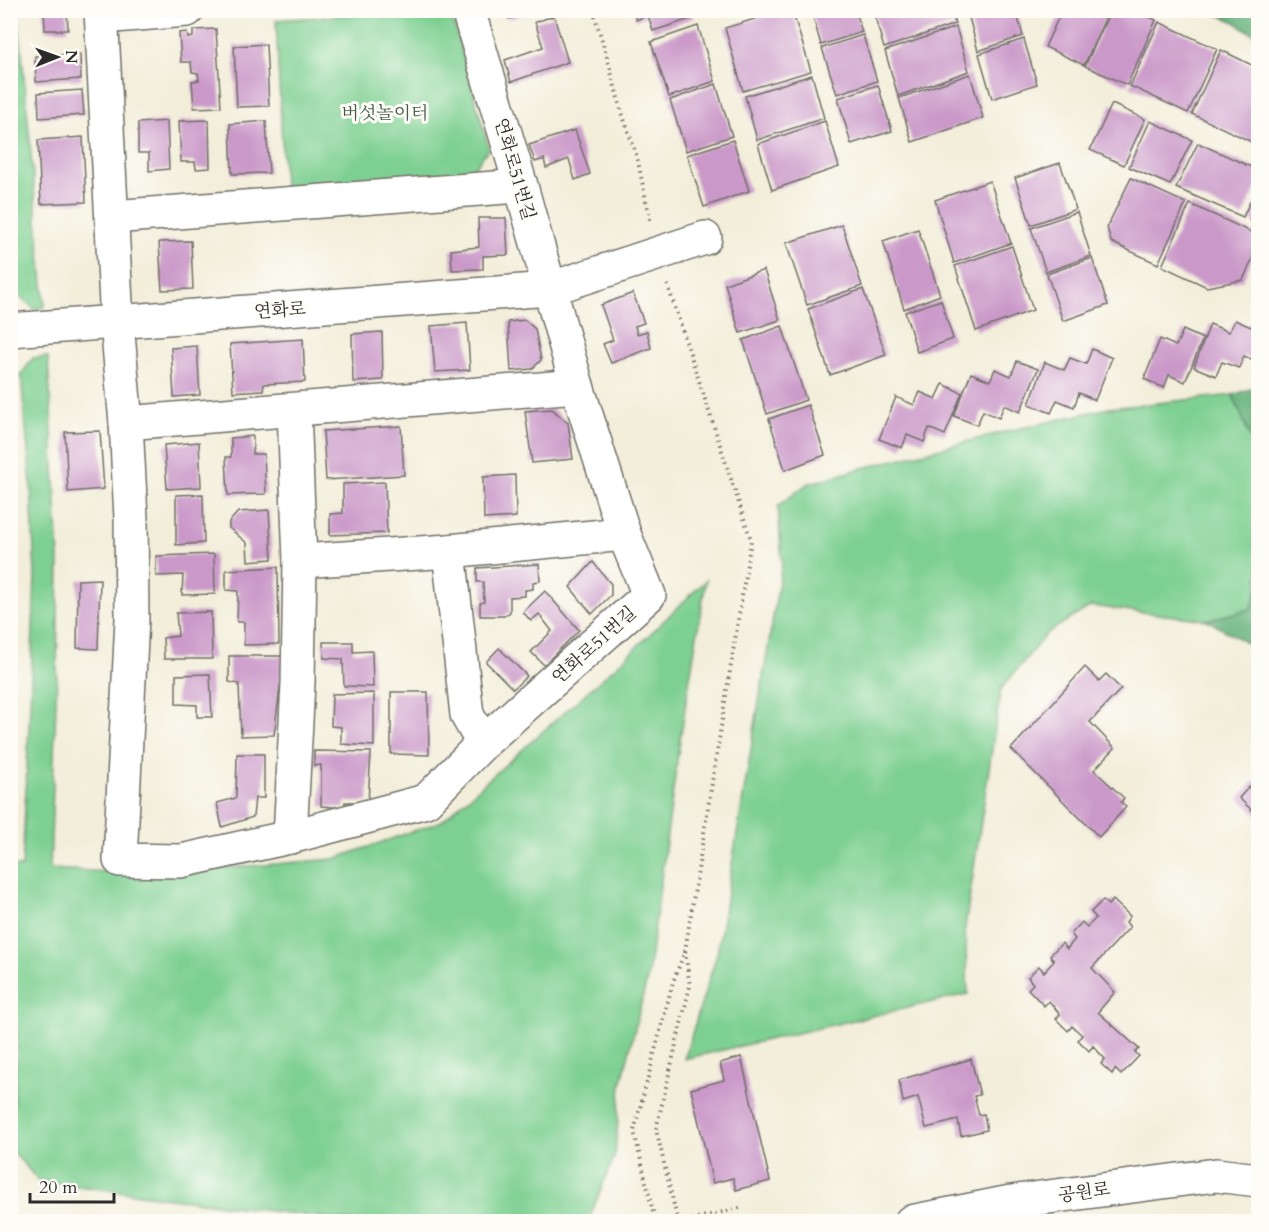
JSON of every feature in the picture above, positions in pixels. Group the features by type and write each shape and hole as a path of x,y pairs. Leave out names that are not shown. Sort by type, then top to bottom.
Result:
{"street":[{"path":"187,10 102,14 117,323 126,423 577,386"},
{"name":"연화로51번길","path":"126,423 131,518 132,619 120,860 181,861 290,837 426,801 483,743 649,595 624,534 577,386 521,186 468,10"},
{"path":"112,217 521,186"},
{"name":"연화로","path":"10,330 549,289 705,238"},
{"path":"290,837 298,683 300,561 294,410"},
{"path":"300,561 449,551 624,534"},
{"path":"449,551 466,715 483,743"},
{"name":"공원로","path":"911,1221 1011,1202 1216,1175 1258,1180"}],"path":[{"path":"593,10 636,157 657,253 751,540 685,951 673,982 634,1131 653,1212"},
{"path":"685,951 690,986 656,1129 679,1221 744,1207"}],"green space":[{"path":"10,11 18,11 45,307 34,309 14,291 10,249"},
{"name":"버섯놀이터","path":"441,11 453,21 489,148 471,172 284,188 276,20"},
{"path":"1209,11 1258,11 1258,37 1233,21"},
{"path":"48,357 59,559 50,869 155,874 334,859 442,821 623,660 706,580 680,739 648,975 621,1085 615,1155 588,1221 349,1221 39,1181 11,1150 18,1030 10,1031 10,867 22,867 35,576 31,484 21,375 33,358"},
{"path":"1258,386 1258,457 1233,395"},
{"path":"1233,395 1258,457 1258,587 1251,609 1207,620 1091,606 1047,633 1001,689 965,927 968,994 684,1059 717,954 782,563 778,506 807,484 1008,431 1109,408"},
{"path":"1258,587 1258,650 1207,620 1251,609"}],"building":[{"path":"44,10 67,10 68,30 45,30"},
{"path":"506,10 533,10 533,11 509,19"},
{"path":"633,10 691,10 693,18 653,31 648,15 636,20"},
{"path":"784,10 792,10 811,71 743,91 725,28"},
{"path":"811,10 855,10 862,32 821,45"},
{"path":"873,10 951,10 955,24 884,48"},
{"path":"967,10 1016,10 1023,36 978,51"},
{"path":"1062,10 1109,10 1084,65 1045,47"},
{"path":"1111,10 1134,10 1156,20 1127,85 1085,66"},
{"path":"554,16 568,62 511,82 505,60 543,47 535,22"},
{"path":"1159,22 1217,49 1188,113 1130,86"},
{"path":"698,26 715,81 669,97 651,42"},
{"path":"956,27 969,71 898,96 885,51"},
{"path":"216,29 221,107 194,108 192,81 199,80 198,73 192,72 191,62 181,62 179,33 187,32 188,38 193,37 193,30"},
{"path":"863,35 877,81 837,94 822,48"},
{"path":"1024,39 1037,84 992,99 979,54"},
{"path":"266,44 269,106 237,107 234,46"},
{"path":"1221,50 1258,68 1258,134 1254,143 1192,114"},
{"path":"80,54 81,79 36,82 35,56"},
{"path":"970,74 983,118 912,142 899,98"},
{"path":"812,75 824,118 757,140 745,96"},
{"path":"716,84 732,136 686,151 670,100"},
{"path":"878,85 892,131 851,144 838,98"},
{"path":"82,90 84,115 39,118 38,93"},
{"path":"1112,104 1145,119 1124,165 1090,150"},
{"path":"209,120 210,168 196,169 195,162 181,162 179,121"},
{"path":"167,121 169,169 149,171 149,153 138,153 138,123"},
{"path":"266,121 269,173 232,174 230,124"},
{"path":"825,121 839,167 772,190 758,144"},
{"path":"1150,121 1192,140 1170,185 1129,167"},
{"path":"575,130 590,174 575,180 569,159 546,168 544,159 535,162 529,145"},
{"path":"83,137 86,202 41,204 38,140"},
{"path":"733,140 749,191 704,207 687,155"},
{"path":"1198,143 1258,170 1258,184 1243,217 1176,188"},
{"path":"1060,163 1076,209 1031,225 1015,178"},
{"path":"1131,178 1186,203 1158,264 1111,242 1107,227"},
{"path":"990,181 1011,243 954,263 935,200"},
{"path":"1258,199 1258,225 1249,220"},
{"path":"1190,204 1258,235 1258,246 1243,280 1207,287 1162,266"},
{"path":"1077,212 1091,256 1046,272 1031,228"},
{"path":"478,218 506,218 508,255 483,256 483,269 452,270 451,250 479,247"},
{"path":"842,225 862,286 807,305 786,243"},
{"path":"918,229 940,295 904,309 883,241"},
{"path":"191,241 193,289 162,290 159,242"},
{"path":"1012,246 1033,310 976,331 955,266"},
{"path":"1092,258 1108,305 1063,321 1047,274"},
{"path":"764,270 780,320 740,333 725,284"},
{"path":"863,289 886,355 830,375 808,309"},
{"path":"633,293 644,323 635,326 637,334 647,331 651,348 611,363 603,344 613,340 601,305"},
{"path":"941,300 953,339 917,352 905,312"},
{"path":"1257,311 1258,362 1244,356 1239,368 1222,362 1216,376 1194,367 1210,324 1229,332 1235,320 1251,327"},
{"path":"525,320 535,329 541,360 532,369 511,371 508,322"},
{"path":"467,323 470,370 435,372 431,326"},
{"path":"782,326 806,400 767,414 743,340"},
{"path":"1183,330 1203,339 1185,382 1169,375 1164,388 1144,379 1160,339 1176,346"},
{"path":"382,332 383,380 353,382 352,334"},
{"path":"303,339 305,382 264,384 263,390 233,392 230,344"},
{"path":"197,346 200,395 174,397 171,348"},
{"path":"1092,349 1112,358 1095,400 1079,393 1074,407 1057,400 1051,413 1029,404 1045,362 1064,370 1070,358 1086,364"},
{"path":"1017,361 1038,369 1020,412 1004,405 999,418 983,411 977,425 954,416 971,373 990,381 995,369 1011,376"},
{"path":"943,384 962,393 945,435 929,428 924,442 907,435 902,448 879,439 896,397 914,405 920,392 936,399"},
{"path":"808,405 825,455 785,470 769,419"},
{"path":"552,409 568,423 573,459 532,463 525,411"},
{"path":"401,426 404,475 326,480 323,431"},
{"path":"100,431 104,489 68,492 65,432"},
{"path":"253,436 253,454 264,454 266,494 228,495 226,457 231,457 231,438"},
{"path":"199,442 201,487 167,489 164,445"},
{"path":"515,475 516,517 484,519 483,477"},
{"path":"385,482 387,533 330,535 330,514 343,513 343,484"},
{"path":"203,494 204,543 176,545 176,495"},
{"path":"269,510 272,559 248,561 247,543 229,528 229,522 238,512"},
{"path":"214,554 215,594 182,595 183,575 156,576 156,556"},
{"path":"593,562 611,584 611,595 592,614 570,587"},
{"path":"539,564 540,581 533,582 533,589 525,590 525,596 510,597 510,612 504,616 480,616 480,603 484,602 483,582 477,582 477,568"},
{"path":"278,567 279,644 244,645 244,622 237,622 238,591 226,590 226,570"},
{"path":"100,579 98,649 77,648 78,580"},
{"path":"545,591 579,630 544,665 531,652 552,631 539,614 531,621 523,612"},
{"path":"211,612 212,659 164,659 163,638 178,636 176,613"},
{"path":"323,642 353,642 353,652 372,651 373,687 344,686 343,659 324,658"},
{"path":"499,648 527,676 513,689 486,662"},
{"path":"229,656 284,656 274,735 241,736 239,684 229,682"},
{"path":"1085,667 1099,681 1106,674 1121,689 1090,722 1115,748 1094,770 1124,798 1121,802 1126,807 1099,837 1011,749"},
{"path":"210,674 212,717 197,717 197,705 176,704 176,675"},
{"path":"391,692 428,692 429,755 391,754"},
{"path":"374,693 374,746 341,744 341,727 331,726 332,694"},
{"path":"314,751 371,752 368,802 345,802 344,808 321,806 321,765 314,766"},
{"path":"237,754 264,754 264,798 255,798 253,817 222,827 217,803 236,798"},
{"path":"1258,777 1258,816 1239,798"},
{"path":"1103,900 1108,905 1113,900 1130,916 1126,922 1130,927 1092,968 1115,992 1098,1012 1139,1049 1135,1052 1139,1056 1121,1075 1115,1069 1112,1074 1101,1064 1105,1059 1093,1046 1089,1051 1078,1040 1082,1035 1072,1026 1068,1031 1056,1019 1060,1014 1049,1001 1044,1006 1028,989 1033,984 1028,977 1039,966 1044,972 1054,961 1050,955 1062,943 1067,949 1075,939 1071,934 1082,922 1087,927 1096,918 1091,912"},
{"path":"741,1057 770,1181 736,1190 733,1178 713,1183 691,1089 724,1080 720,1063"},
{"path":"971,1059 980,1095 974,1096 979,1115 984,1114 987,1130 961,1136 958,1120 926,1128 918,1097 903,1102 899,1080"}]}
